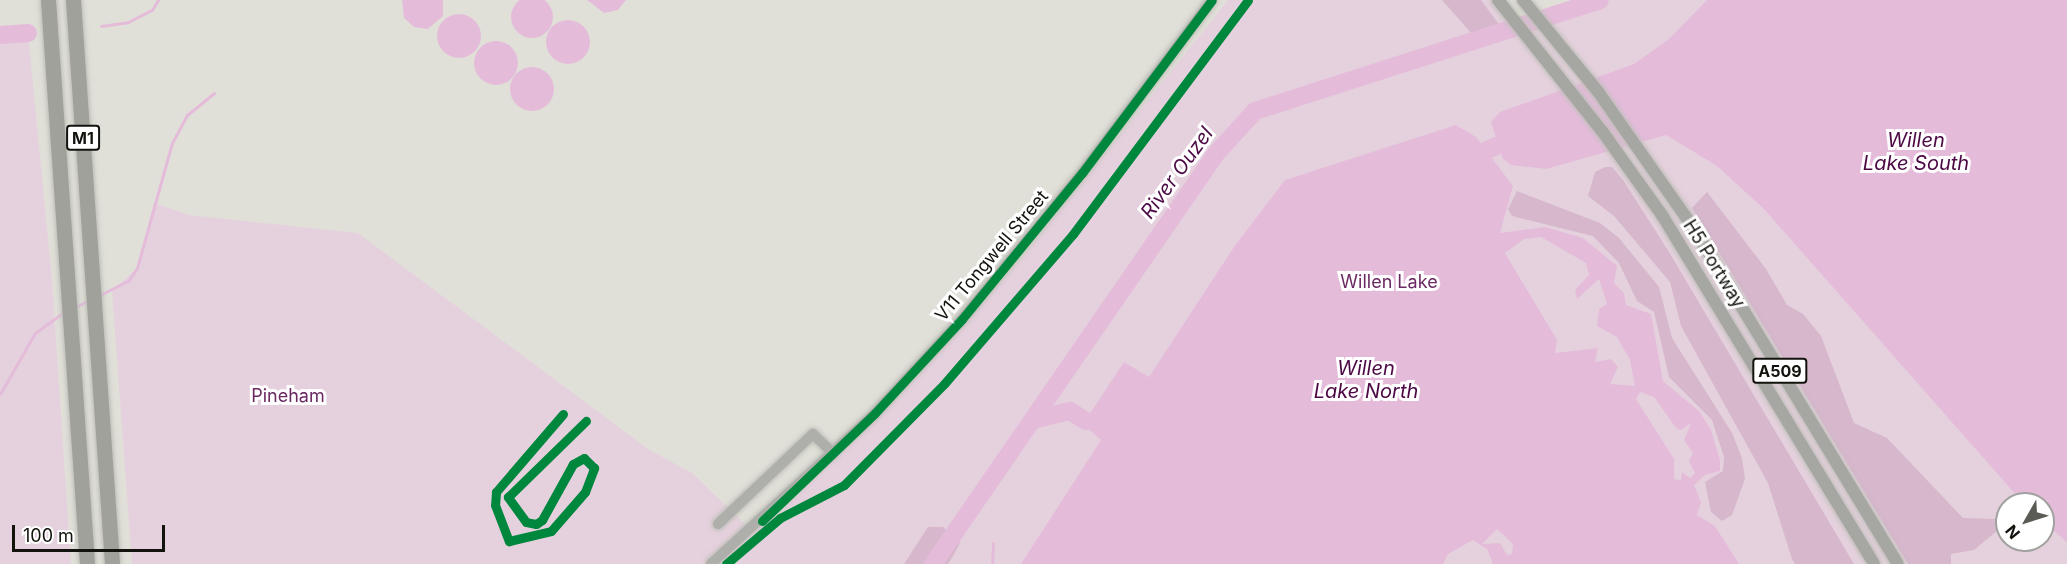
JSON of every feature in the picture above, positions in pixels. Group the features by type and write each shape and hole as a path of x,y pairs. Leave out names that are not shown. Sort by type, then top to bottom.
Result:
{"highway":[{"path":"40,0 53,80"},
{"name":"M1","path":"48,0 87,564"},
{"name":"M1","path":"75,0 91,276 112,564"}],"main road":[{"name":"H5 Portway","path":"1498,0 1646,191 1874,564"},
{"name":"H5 Portway","path":"1523,0 1599,93 1661,179 1746,309 1840,476 1898,564"}],"street":[{"name":"V11 Tongwell Street","path":"711,564 771,512 920,366 1020,250 1208,3"},
{"path":"718,524 813,434 833,453"}],"green space":[{"name":"Willen Lake","path":"1228,0 1498,0 1523,30 1600,0 2067,0 2067,564 132,564 112,291 137,268 154,203 189,215 358,233 648,449 692,473 751,530 771,512 776,516 918,376 1022,258"},
{"path":"28,33 52,279 71,564 0,564 0,35"}],"shaded area":[{"path":"1442,0 1481,0 1500,26 1473,35"},
{"path":"1605,167 1612,167 1623,180 1669,252 1854,564 1795,564 1768,483 1681,326 1670,282 1614,216 1588,196 1595,172"},
{"path":"1517,191 1600,223 1619,238 1659,287 1672,338 1732,433 1742,458 1745,479 1732,515 1722,521 1711,512 1705,482 1723,471 1724,457 1712,420 1669,377 1654,312 1637,301 1619,263 1593,236 1512,216 1508,209"},
{"path":"1707,192 1766,269 1787,305 1803,314 1821,336 1854,423 1887,438 1963,518 1995,519 1995,532 1974,550 1951,554 1951,564 1908,564 1692,208"},
{"path":"928,527 943,527 960,543 948,564 904,564"}],"water":[{"path":"532,-4 547,2 553,17 547,32 532,38 517,32 511,17 517,2"},
{"path":"402,0 443,0 443,16 428,29 414,27 404,18"},
{"path":"587,0 626,0 618,10 604,13"},
{"name":"Willen Lake South","path":"1707,0 2067,0 2067,542 2055,532 2055,492 2013,492 1764,209 1717,166 1666,135 1546,169 1511,165 1503,159 1491,122 1500,112 1634,64 1669,39"},
{"path":"459,14 474,21 481,36 474,51 459,58 444,51 437,36 444,21"},
{"path":"568,20 583,27 590,42 583,57 568,64 553,57 546,42 553,27"},
{"path":"496,41 511,48 518,63 511,78 496,85 481,78 474,63 481,48"},
{"path":"532,67 547,74 554,89 547,104 532,111 517,104 510,89 517,74"},
{"name":"Willen Lake North","path":"1456,125 1476,137 1513,186 1500,233 1545,227 1583,238 1617,266 1614,283 1624,293 1626,305 1651,314 1663,381 1699,411 1711,430 1720,460 1720,471 1705,475 1694,485 1701,502 1697,515 1715,526 1739,564 1493,564 1487,549 1473,540 1448,554 1443,564 1021,564 1101,440 1083,424 1124,362 1149,377 1234,247 1285,180","holes":["1541,237 1586,263 1589,275 1575,290 1577,299 1599,279 1607,304 1599,309 1597,326 1617,337 1630,360 1635,386 1610,384 1618,367 1611,359 1595,362 1598,348 1555,353 1557,340 1505,253 1524,239","1640,392 1654,397 1676,428 1681,430 1691,423 1684,440 1693,453 1689,461 1695,473 1690,478 1682,472 1681,481 1674,479 1674,459 1636,399","1497,529 1513,544 1512,554 1507,555 1500,543 1482,544"]}],"waterway":[{"path":"101,26 128,22 152,10 158,0"},
{"name":"River Ouzel","path":"933,564 1214,156 1255,111 1600,0"},
{"path":"0,35 28,33"},
{"path":"100,295 129,280 137,268 172,143 187,115 214,93"},
{"path":"1485,151 1496,146"},
{"path":"75,307 88,301"},
{"path":"0,394 35,333 64,312"},
{"path":"1033,420 1070,411 1086,421"},
{"path":"992,564 993,543"}],"cycle path":[{"path":"762,521 875,413 962,319 1082,173 1212,0"},
{"path":"726,564 780,518 844,485 944,384 1073,234 1248,0"},
{"path":"563,414 496,492 495,505 509,541 551,531 585,492 594,468 584,458 573,464 542,520 536,524 526,522 508,497 586,421"}],"park label":[{"name":"Pineham","path":"288,396"}]}
